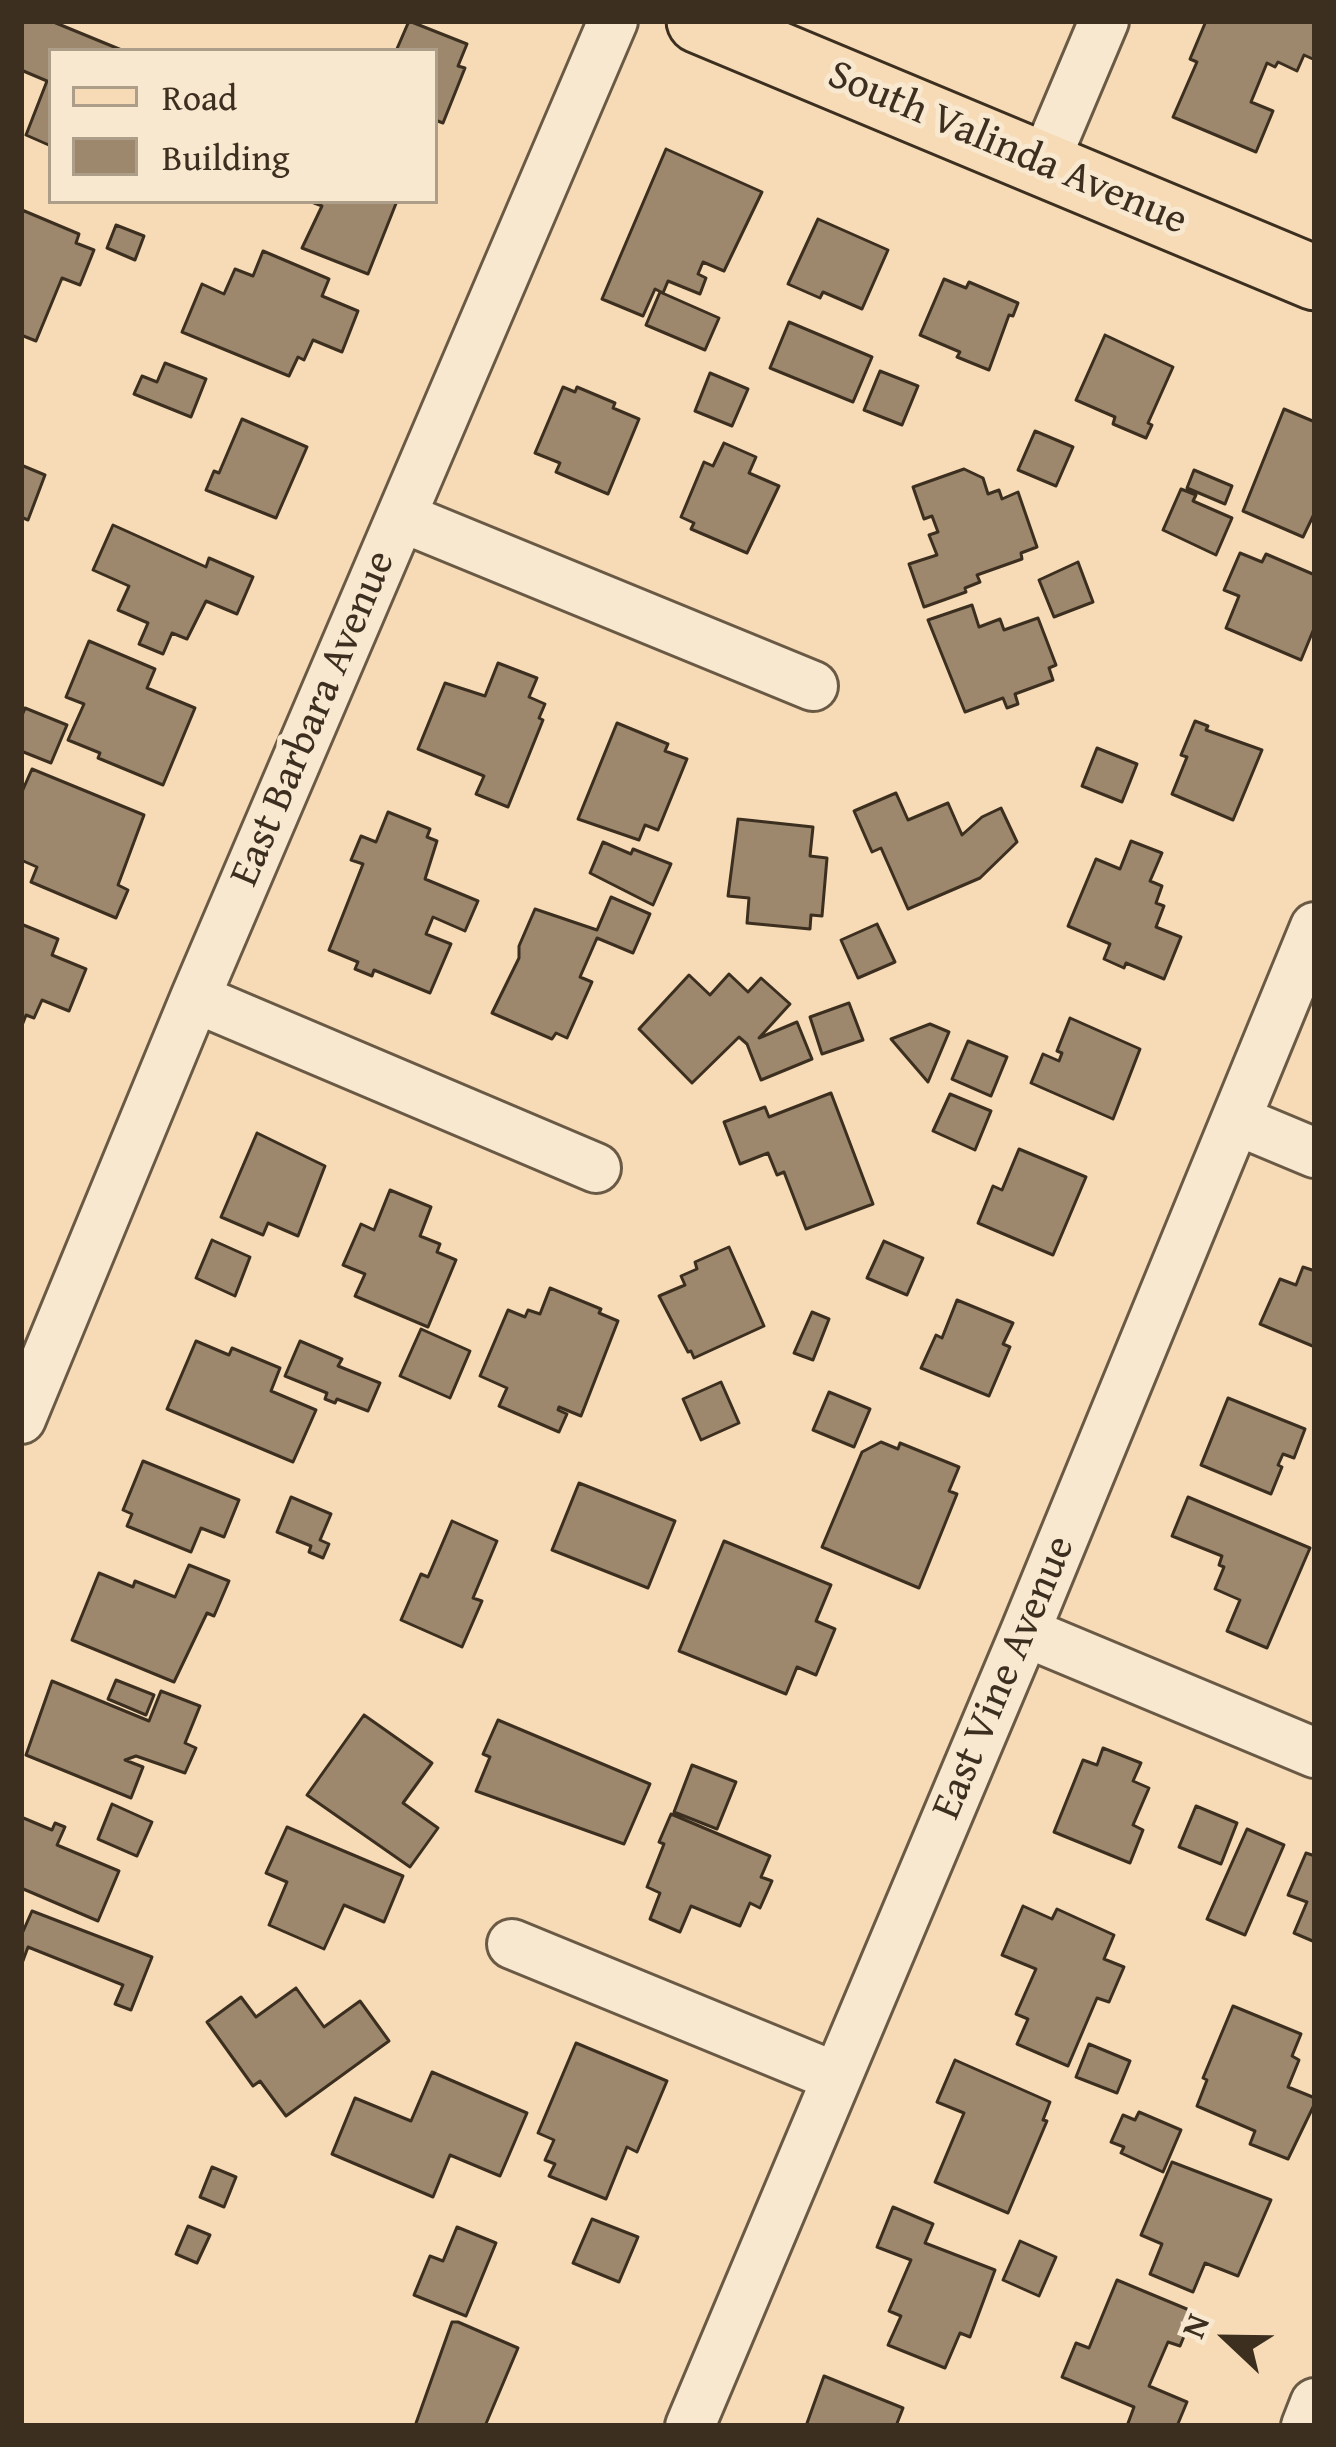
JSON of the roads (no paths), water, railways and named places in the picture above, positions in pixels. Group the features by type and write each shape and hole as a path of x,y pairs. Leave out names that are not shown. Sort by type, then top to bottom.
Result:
{"main road":[{"name":"South Valinda Avenue","path":"699,21 1315,278"}],"street":[{"name":"East Barbara Avenue","path":"21,1419 195,998 613,21"},
{"path":"1044,163 1104,21"},
{"path":"401,517 813,686"},
{"name":"East Vine Avenue","path":"690,2426 1025,1632 1315,927"},
{"path":"195,998 596,1168"},
{"path":"1236,1120 1315,1153"},
{"path":"1025,1632 1315,1753"},
{"path":"512,1944 836,2077"},
{"path":"1306,2426 1315,2403"}]}
